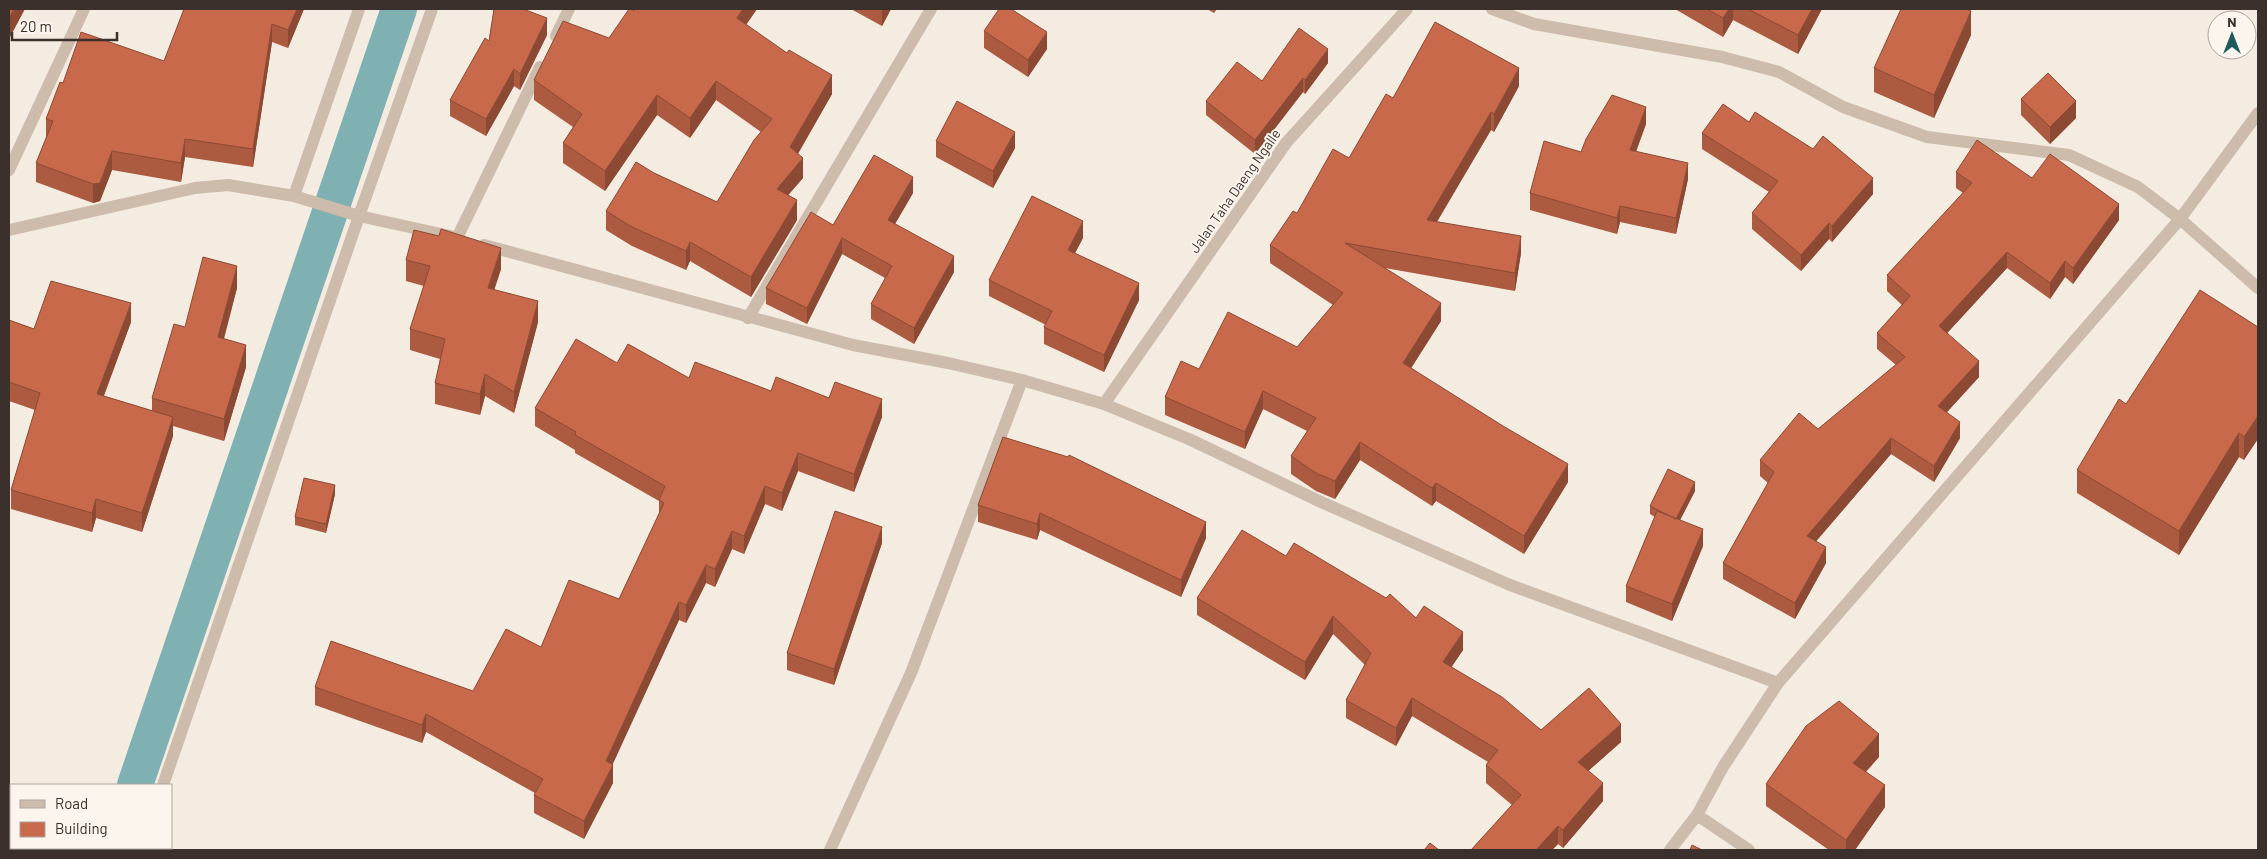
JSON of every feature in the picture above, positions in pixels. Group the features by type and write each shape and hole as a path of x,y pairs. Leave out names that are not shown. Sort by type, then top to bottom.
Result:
{"street":[{"path":"9,170 84,9"},
{"path":"300,197 359,9"},
{"path":"163,784 353,214 432,9"},
{"path":"457,238 569,9"},
{"path":"748,318 931,9"},
{"name":"Jalan Taha Daeng Ngalle","path":"1104,404 1286,143 1407,9"},
{"path":"1492,9 1534,24 1722,57 1779,72 1843,107 1927,137 2069,155 2138,187 2180,219 2258,288"},
{"path":"1670,850 1697,815 1723,767 1778,683 2180,219 2258,113"},
{"path":"9,230 195,188 228,185 300,197 353,214 457,238 853,345 948,363 1022,380 1104,404 1191,440 1321,502 1510,585 1778,683"},
{"path":"830,850 910,673 1022,380"},
{"path":"1697,815 1749,850"}],"building":[{"path":"9,9 14,9 9,18"},
{"path":"184,9 297,9 288,30 272,24 253,149 185,139 181,163 112,151 100,183 93,184 36,163 53,121 46,119 60,82 63,83 81,32 164,61"},
{"path":"494,9 523,9 547,18 520,74 514,69 486,119 450,100 485,38 489,41"},
{"path":"629,9 634,11 635,9 743,9 737,18 787,53 789,50 832,75 790,147 803,158 777,189 797,200 751,277 690,242 686,251 632,227 606,211 636,162 654,173 717,202 754,140 772,119 716,81 690,118 657,95 605,171 563,143 582,114 534,80 563,21 609,38"},
{"path":"999,9 1011,9 1047,32 1028,60 984,31"},
{"path":"1707,9 1729,9 1723,18"},
{"path":"1748,9 1812,9 1798,35"},
{"path":"1901,9 1966,9 1971,11 1934,95 1874,68"},
{"path":"1435,22 1519,68 1494,114 1491,112 1427,220 1521,236 1515,273 1345,243 1441,303 1403,363 1503,426 1568,464 1524,536 1436,483 1432,488 1360,442 1335,481 1316,473 1291,456 1316,418 1263,391 1245,432 1165,397 1181,361 1199,369 1228,312 1297,347 1343,293 1270,245 1293,211 1297,213 1333,149 1349,158 1386,94 1393,98"},
{"path":"1299,28 1328,49 1255,140 1206,101 1237,62 1262,81"},
{"path":"2048,73 2076,101 2050,127 2021,99"},
{"path":"1612,95 1646,107 1630,150 1688,163 1676,218 1620,206 1617,218 1530,193 1544,141 1581,152 1586,139"},
{"path":"957,101 1015,132 993,171 936,141"},
{"path":"1723,104 1749,122 1755,112 1813,149 1823,136 1873,178 1832,226 1829,223 1801,255 1752,213 1778,181 1702,133"},
{"path":"1977,140 2032,178 2050,154 2119,204 2073,268 2065,261 2050,283 2007,252 1939,326 1979,361 1938,406 1960,422 1934,466 1891,438 1807,536 1826,547 1795,603 1723,563 1774,472 1760,460 1799,413 1818,429 1905,357 1877,333 1910,296 1887,275 1972,183 1956,172"},
{"path":"874,155 913,177 888,220 954,256 914,328 871,304 892,266 842,238 807,308 766,288 811,212 833,225"},
{"path":"1032,196 1083,221 1068,250 1139,283 1104,355 1044,327 1052,311 989,280"},
{"path":"441,229 501,248 488,288 538,301 514,392 485,374 480,394 435,383 445,339 410,329 430,266 406,260 414,230 439,236"},
{"path":"203,257 237,266 218,337 246,345 224,419 152,398 174,324 185,327"},
{"path":"51,281 131,303 97,394 173,417 142,513 96,499 92,513 11,490 40,393 9,382 9,320 34,329"},
{"path":"2200,290 2258,327 2258,416 2244,437 2239,433 2179,531 2077,470 2119,399 2126,404"},
{"path":"576,339 617,363 628,344 689,378 695,362 771,391 776,377 829,398 835,382 882,399 854,474 798,453 782,493 765,486 744,536 732,531 715,569 706,565 686,605 679,602 606,761 613,765 584,821 534,795 543,779 426,714 422,725 315,687 331,641 473,691 506,629 541,647 569,580 619,599 664,503 659,500 665,486 575,435 576,432 535,408"},
{"path":"1003,437 1068,457 1069,455 1206,522 1181,580 1040,513 1037,524 978,505"},
{"path":"1668,469 1695,482 1676,519 1650,506"},
{"path":"304,478 335,485 326,524 295,517"},
{"path":"835,511 882,527 834,669 787,653"},
{"path":"1657,511 1703,529 1672,604 1626,586"},
{"path":"1242,530 1286,556 1294,543 1386,598 1390,594 1416,618 1424,606 1463,632 1443,662 1502,697 1541,730 1589,688 1621,724 1578,762 1603,783 1563,830 1558,826 1536,850 1471,850 1521,795 1486,765 1498,750 1412,698 1396,728 1346,700 1371,653 1333,616 1305,662 1197,598"},
{"path":"1839,701 1879,734 1853,763 1885,785 1846,840 1766,784 1806,726"},
{"path":"1430,843 1439,850 1424,850"},
{"path":"1692,845 1702,850 1690,850"}],"waterway":[{"path":"135,784 399,9"}]}
